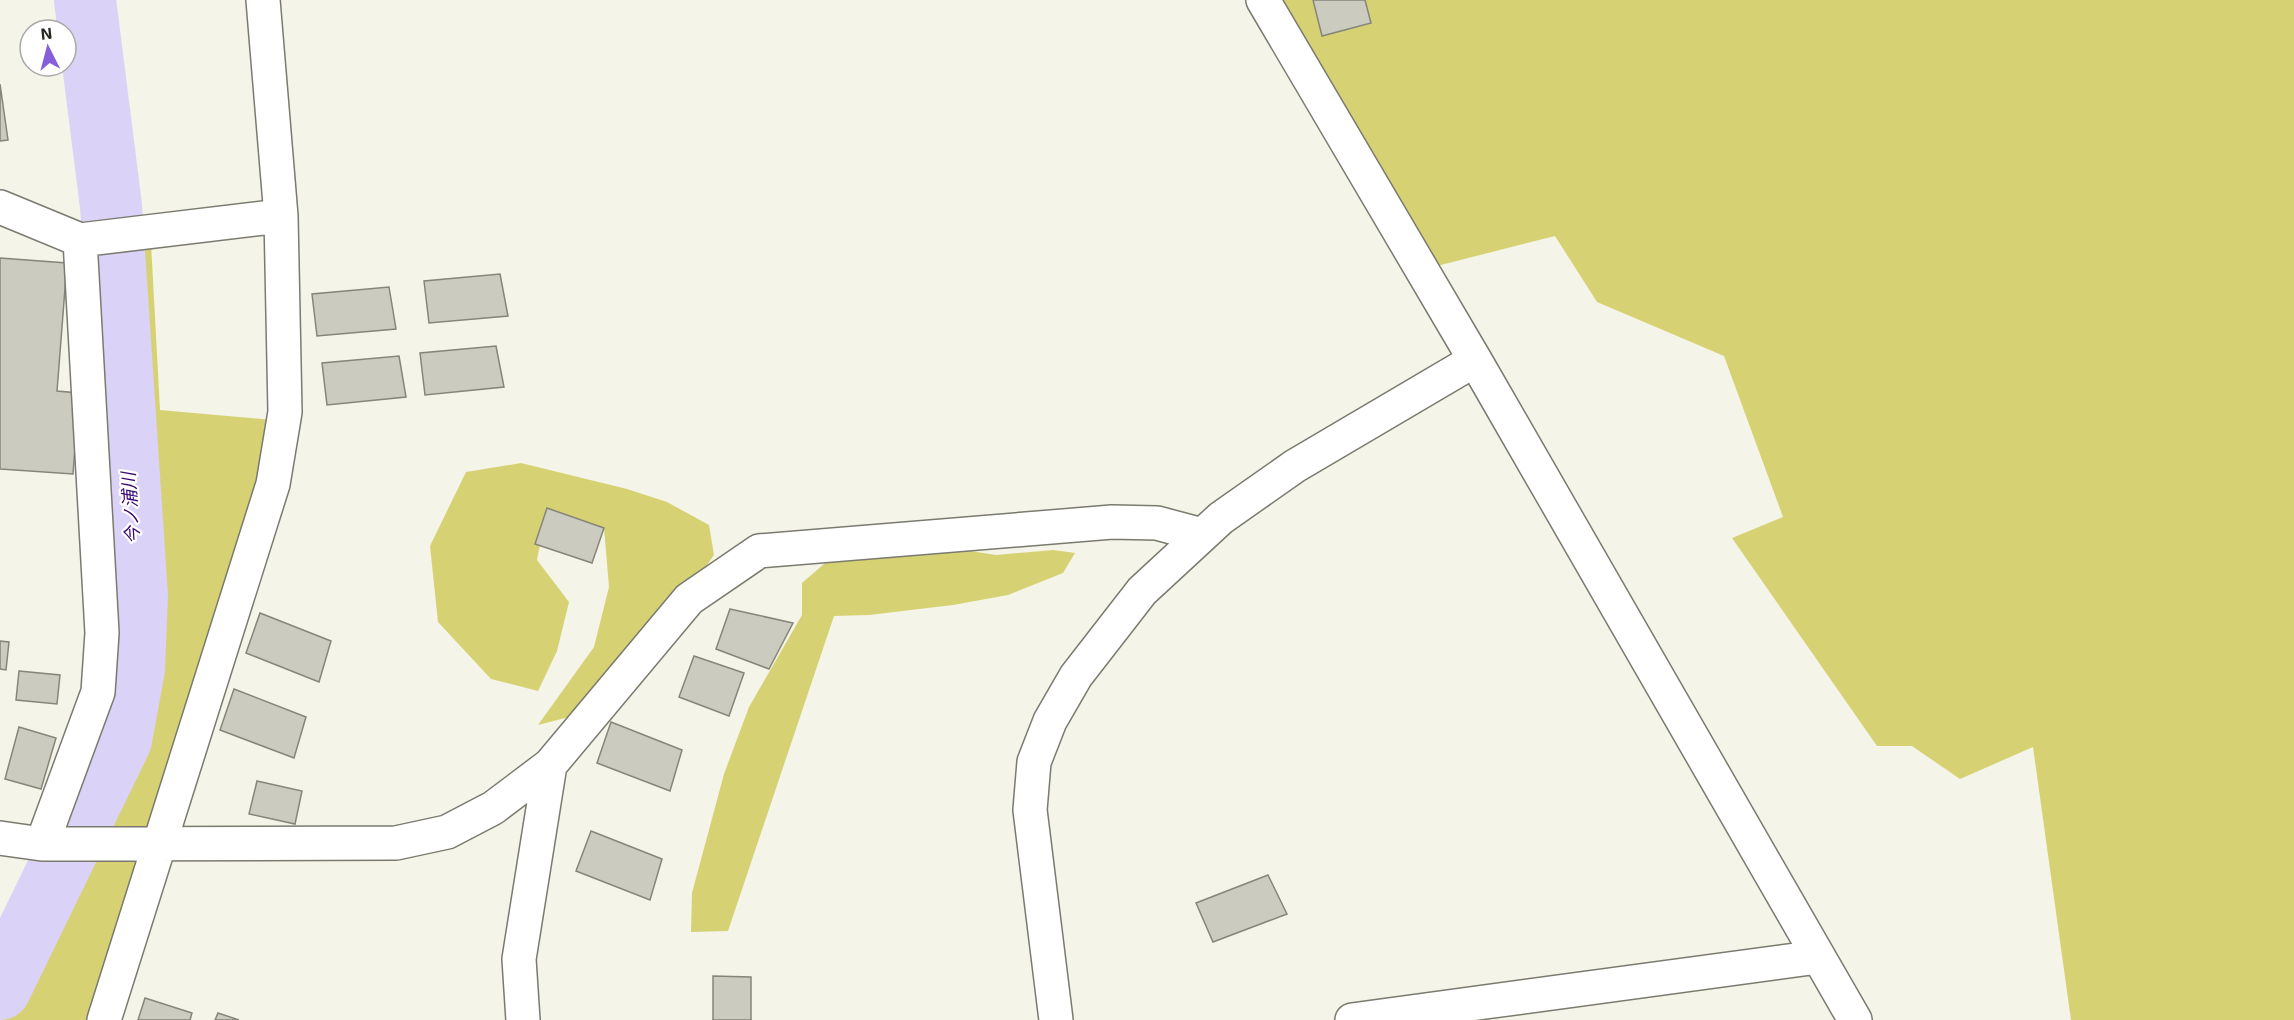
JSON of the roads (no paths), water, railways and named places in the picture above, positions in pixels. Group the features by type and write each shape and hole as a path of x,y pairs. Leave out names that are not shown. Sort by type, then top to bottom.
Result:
{"street":[{"path":"104,1020 273,483 285,412 281,216 263,0"},
{"path":"1263,0 1475,360 1855,1020"},
{"path":"0,207 80,240 281,216"},
{"path":"42,844 98,692 102,633 80,240"},
{"path":"1056,1020 1030,810 1034,762 1050,721 1076,676 1142,591 1221,518 1295,466 1475,360"},
{"path":"0,838 42,844 396,843 447,832 493,808 550,765 689,599 759,551 1112,522 1156,523 1202,535"},
{"path":"523,1020 519,959 550,765"},
{"path":"1352,1020 1818,957"}],"waterway":[{"name":"今ノ浦川","path":"0,989 121,740 134,669 137,596 111,206 85,0"}]}
